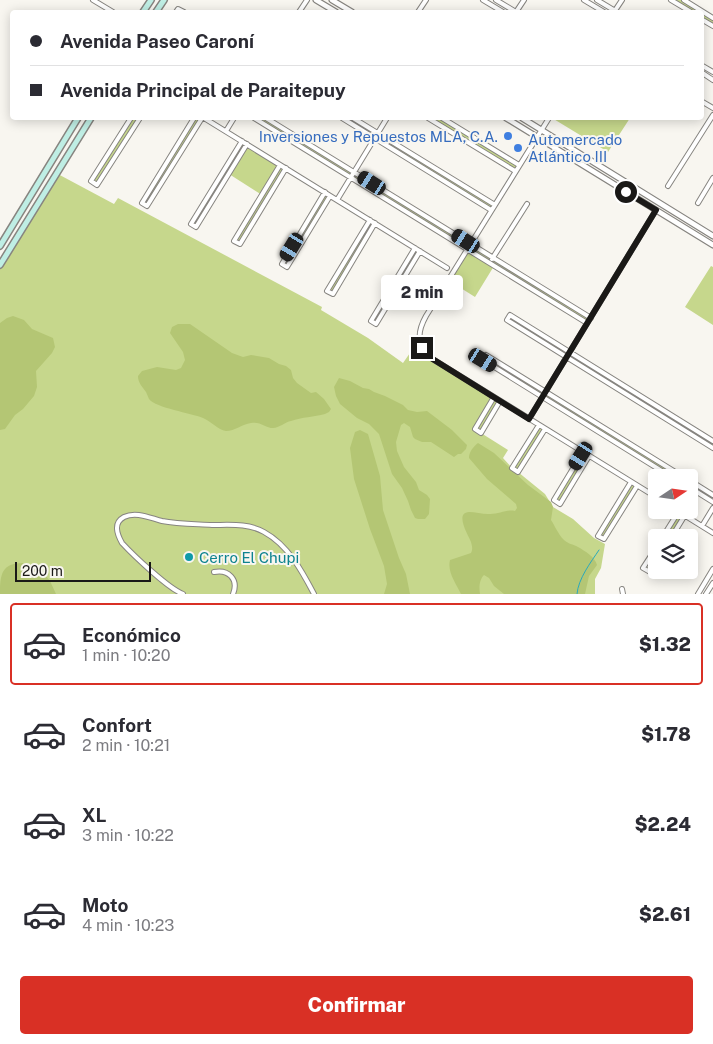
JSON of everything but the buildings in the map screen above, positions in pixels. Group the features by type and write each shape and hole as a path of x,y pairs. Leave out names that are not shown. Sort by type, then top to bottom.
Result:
{"main road":[{"path":"0,246 77,120"},
{"path":"0,264 90,120"}],"street":[{"path":"93,0 110,10"},
{"path":"316,0 333,10"},
{"path":"332,0 349,10"},
{"path":"482,0 500,10"},
{"path":"496,0 513,10"},
{"path":"584,0 601,10"},
{"path":"597,0 612,10"},
{"path":"671,0 688,10"},
{"path":"684,0 697,10"},
{"path":"668,186 713,114"},
{"path":"130,120 90,181 97,185 139,120"},
{"path":"193,120 142,203 147,206 202,120"},
{"path":"207,120 447,268"},
{"path":"226,131 233,120"},
{"path":"257,120 587,323"},
{"path":"269,120 591,318"},
{"path":"345,120 491,210"},
{"path":"356,120 494,205"},
{"path":"337,200 386,120"},
{"path":"431,120 515,171"},
{"path":"445,120 519,165"},
{"path":"509,120 713,246"},
{"path":"525,120 713,236"},
{"path":"548,120 422,323 419,340 425,352 431,358 648,493"},
{"path":"458,136 462,130"},
{"path":"298,145 301,139"},
{"path":"242,141 191,224 196,227 247,144"},
{"path":"280,165 234,241 240,244 286,168"},
{"path":"435,176 438,170"},
{"path":"698,203 713,178"},
{"path":"325,192 282,264 287,267 330,196"},
{"path":"490,263 526,204"},
{"path":"409,213 412,208"},
{"path":"529,419 656,210"},
{"path":"370,220 327,291 333,294 375,224"},
{"path":"415,248 371,321 376,324 420,251"},
{"path":"528,287 531,281"},
{"path":"713,441 510,316 507,320 713,448"},
{"path":"658,469 483,360 486,355 671,469"},
{"path":"494,397 474,429 481,433 500,401"},
{"path":"668,420 671,415"},
{"path":"539,425 512,468 518,472 545,428"},
{"path":"583,452 554,500 560,504 590,456"},
{"path":"644,460 648,454"},
{"path":"631,482 598,536 604,539 637,486"},
{"path":"698,486 713,495"},
{"path":"698,493 713,502"},
{"path":"702,526 713,508"},
{"path":"183,594 168,585 125,547 117,533 117,526 120,520 134,514 168,522 235,524 255,528 271,536 284,547 314,594"},
{"path":"691,519 713,532"},
{"path":"648,561 644,568 648,571"},
{"path":"698,594 713,569"},
{"path":"214,572 222,571 232,577 235,588 233,594"},
{"path":"706,594 713,583"}],"green space":[{"path":"671,0 684,0 700,10 688,10"},
{"path":"704,12 713,18 713,26 704,21"},
{"path":"130,120 139,120 97,185 91,181"},
{"path":"193,120 201,120 147,206 142,203"},
{"path":"257,120 269,120 591,318 587,323 494,266 475,297 448,280 467,249"},
{"path":"345,120 356,120 495,205 491,210"},
{"path":"431,120 445,120 519,165 515,171"},
{"path":"555,120 629,120 608,152"},
{"path":"242,141 286,168 240,244 234,241 262,195 229,174 196,227 191,224"},
{"path":"56,173 114,204 118,198 322,307 321,310 368,338 403,363 419,340 425,352 500,401 481,433 508,450 503,458 512,468 539,425 545,429 518,472 545,494 553,507 573,519 594,538 605,544 601,568 595,579 595,594 0,594 0,265"},
{"path":"325,192 330,196 287,267 282,264"},
{"path":"370,220 375,223 333,294 327,291"},
{"path":"415,248 420,251 376,324 371,321"},
{"path":"711,266 713,267 713,325 685,307"},
{"path":"510,315 713,441 713,448 507,320"},
{"path":"13,316 24,320 32,329 53,338 55,347 36,371 37,387 34,396 15,415 5,429 0,430 0,323"},
{"path":"178,324 190,324 232,353 243,357 251,355 269,358 286,366 291,370 293,378 297,383 311,393 316,392 331,409 325,414 295,420 275,428 254,423 226,431 203,418 166,408 153,402 140,384 138,376 142,371 157,367 176,370 181,368 185,360 183,352 170,333 172,327"},
{"path":"486,355 672,469 660,469 483,360"},
{"path":"339,378 385,396 403,405 408,410 417,412 427,411 452,430 467,445 461,454 454,457 431,442 422,442 415,439 410,427 404,423 401,425 396,442 397,451 404,467 416,482 419,490 430,499 429,514 425,519 415,518 402,488 392,474 379,434 369,424 357,418 340,404 334,387"},
{"path":"360,430 368,434 380,476 383,510 406,574 410,594 384,594 387,584 384,566 354,479 350,448 355,432"},
{"path":"478,443 494,453 528,485 551,502 553,507 551,520 560,535 566,541 584,550 594,559 597,565 589,576 585,594 504,594 484,575 480,582 480,594 461,594 452,577 449,564 450,560 472,552 463,516 469,512 492,514 515,511 517,508 516,504 487,479 469,458 472,450"},
{"path":"583,452 589,456 560,504 554,500"},
{"path":"631,482 637,486 604,539 598,536"},
{"path":"674,519 682,519 676,529 668,529"},
{"path":"26,563 41,570 50,581 56,594 0,594 4,570 12,564"}],"waterway":[{"path":"577,594 582,577 599,550"}],"place":[{"name":"Inversiones y Repuestos MLA, C.A.","path":"508,136"},
{"name":"Automercado Atlántico III","path":"518,148"},
{"name":"Cerro El Chupi","path":"189,557"}],"route":[{"path":"422,348 431,358 529,419 656,210 626,192"}]}
